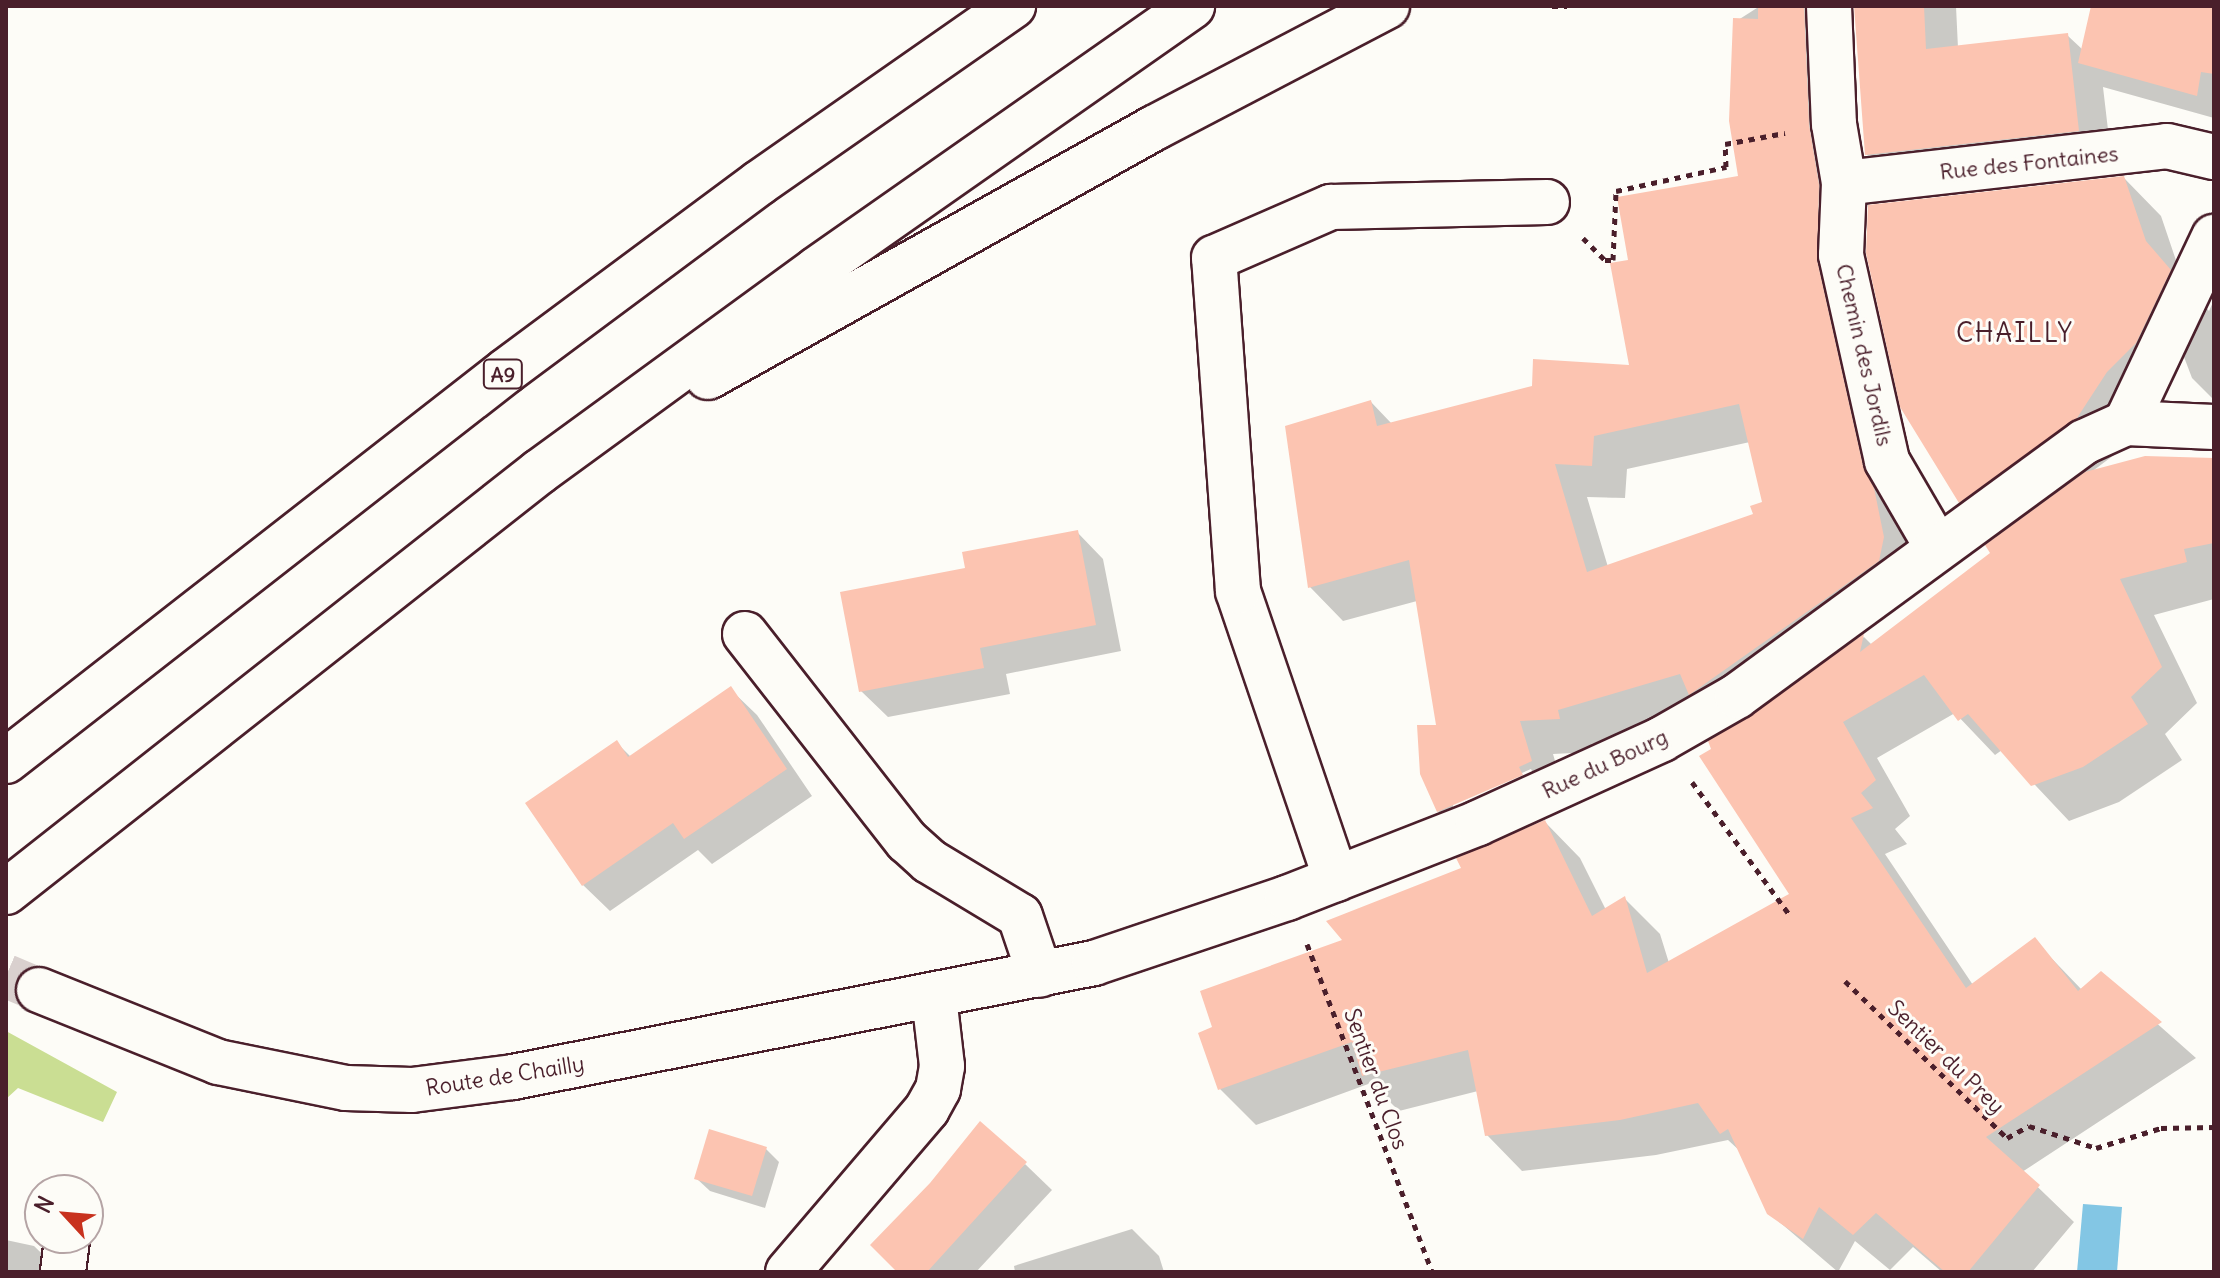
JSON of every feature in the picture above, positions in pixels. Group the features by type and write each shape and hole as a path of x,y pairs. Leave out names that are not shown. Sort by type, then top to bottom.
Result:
{"main road":[{"name":"A9","path":"6,761 506,371 759,183 1013,6"},
{"path":"6,892 539,472 842,250 1192,6"},
{"path":"539,472 1154,128 1387,6"},
{"name":"Chemin des Jordils","path":"1829,6 1834,124 1844,183 1841,255 1887,461 1937,547"},
{"name":"Rue des Fontaines","path":"1844,183 2167,146 2214,157"},
{"path":"1336,879 1238,591 1214,258 1331,207 1547,202"},
{"path":"2214,237 2126,423 2214,427"},
{"name":"Rue du Bourg","path":"934,997 1040,975 1154,945 1287,898 1478,823 1662,739 1737,696 2043,468 2126,423"},
{"path":"745,634 907,841 929,861 1020,916 1040,975"},
{"name":"Route de Chailly","path":"39,990 218,1062 346,1088 412,1090 513,1077 934,997"},
{"path":"788,1272 932,1099 942,1066 934,997"}],"path":[{"path":"1553,7 1567,6"},
{"path":"1547,202 1605,260 1613,260 1616,191 1726,167 1725,144 1834,124"},
{"path":"1662,739 1789,914"},
{"name":"Sentier du Clos","path":"1287,898 1330,997 1432,1272"},
{"name":"Sentier du Prey","path":"1845,981 2007,1138 2029,1126 2096,1148 2161,1128 2214,1127"}],"green space":[{"path":"6,1031 117,1092 103,1122 18,1088 6,1099"}],"water":[{"path":"2083,1204 2122,1207 2117,1272 2077,1272"}],"building":[{"path":"1758,6 1804,6 1809,125 1819,185 1817,260 1863,466 1874,488 1884,537 1879,561 1689,695 1680,674 1558,710 1560,719 1520,721 1532,761 1519,767 1523,775 1437,812 1420,774 1417,725 1436,725 1409,560 1308,588 1285,426 1371,400 1377,426 1532,386 1533,359 1629,365 1610,263 1628,260 1617,197 1738,176 1729,121 1733,18 1758,19","holes":["1739,404 1762,502 1750,506 1753,514 1587,572 1555,464 1592,466 1594,436"]},
{"path":"1854,6 1924,6 1926,49 2068,33 2079,131 1865,155"},
{"path":"2091,6 2214,6 2214,74 2201,72 2197,96 2078,63"},
{"path":"2124,176 2146,241 2171,270 2136,343 2107,372 2077,418 1959,503 1900,407 1866,253 1868,205"},
{"path":"2145,456 2214,458 2214,543 2184,549 2187,562 2120,579 2162,667 2131,697 2148,724 2083,767 2031,786 1968,714 1958,721 1924,675 1843,722 1876,780 1861,793 1873,808 1851,818 1966,988 2035,937 2078,991 2101,971 2162,1022 1986,1137 2040,1185 1968,1272 1945,1272 1876,1213 1853,1235 1819,1207 1803,1239 1767,1214 1728,1129 1720,1134 1698,1103 1620,1120 1485,1136 1468,1050 1362,1076 1352,1042 1218,1090 1198,1033 1212,1027 1200,991 1342,940 1326,921 1461,868 1456,858 1545,820 1592,916 1625,896 1647,973 1789,894 1699,756 1711,749 1708,741 1864,634 1860,652 1990,553 1985,545 2085,472"},
{"path":"1078,530 1096,625 980,648 984,668 859,692 840,592 965,568 962,552"},
{"path":"731,686 787,769 684,839 673,823 582,886 525,803 617,740 628,757"},
{"path":"980,1121 1027,1162 927,1272 897,1272 870,1245 930,1183"},
{"path":"709,1129 767,1147 752,1196 694,1179"}],"tunnel":[{"path":"6,976 39,990"}],"district":[{"name":"CHAILLY","path":"2015,333"}]}
